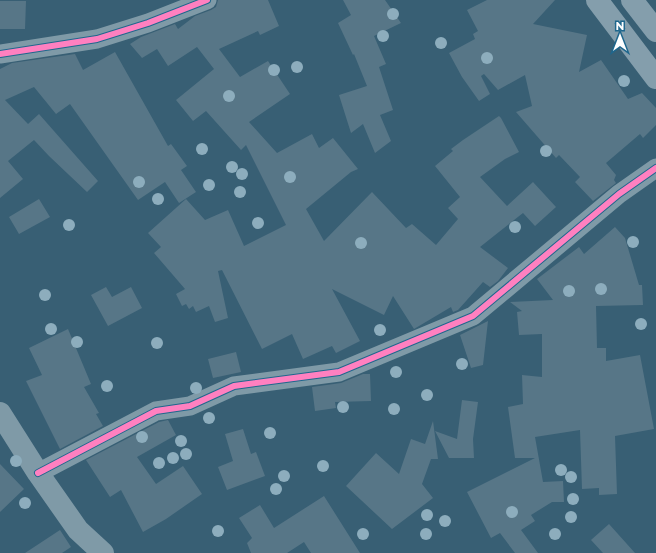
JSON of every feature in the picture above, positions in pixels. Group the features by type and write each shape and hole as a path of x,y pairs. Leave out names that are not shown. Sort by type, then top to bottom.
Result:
{"highway":[{"path":"597,0 656,78"},
{"path":"632,0 656,32"}],"street":[{"path":"0,54 97,39 148,23 207,0"},
{"path":"38,473 156,411 190,406 234,386 339,372 473,316 619,194 656,168"},
{"path":"0,413 38,473 78,530 103,553"}],"building":[{"path":"218,0 268,0 279,26 260,35 258,31 219,49 240,77 268,61 290,94 249,122 277,153 312,134 319,148 333,138 358,169 351,172 306,209 324,241 372,192 406,228 412,224 436,245 458,219 448,208 460,197 435,166 453,151 451,149 463,140 499,116 501,118 519,152 505,159 480,177 507,206 533,182 556,207 535,226 523,213 480,247 508,268 498,281 490,287 483,282 458,310 453,312 451,307 414,329 393,296 384,315 332,289 360,341 336,353 332,346 303,359 292,334 262,349 222,270 218,271 228,318 215,322 209,306 196,312 193,306 189,309 186,304 182,306 176,294 185,289 154,253 161,247 148,233 186,199 205,220 228,210 244,246 286,225 246,145 241,150 206,111 193,121 176,100 214,69 197,47 168,66 157,49 142,58 130,44 141,37 175,24 178,29 195,16 216,7"},
{"path":"343,0 385,0 401,23 374,36 386,64 379,67 393,110 380,115 391,141 375,153 363,124 351,133 339,95 367,86 354,54 353,55 338,23 351,15"},
{"path":"487,0 555,0 533,24 587,35 579,72 601,60 628,99 642,93 656,108 656,125 643,138 640,134 606,163 616,175 614,180 616,183 593,201 575,182 580,177 559,155 556,158 516,112 532,106 525,75 498,90 484,74 481,76 490,94 479,101 462,77 449,53 475,39 473,34 478,31 467,10"},
{"path":"0,1 26,1 25,29 0,29"},
{"path":"115,52 168,146 171,144 187,166 181,170 196,192 179,203 165,182 138,200 70,104 56,114 34,87 5,100 28,124 39,114 98,181 87,192 34,140 8,161 23,179 0,198 0,69 12,63 75,54 83,70"},
{"path":"39,199 50,217 19,234 9,217"},
{"path":"615,227 625,238 639,285 642,285 643,305 596,306 597,348 606,348 606,361 640,355 654,429 615,436 617,494 599,495 599,488 582,489 580,430 535,437 543,482 563,481 564,502 552,502 531,515 535,521 521,530 538,553 515,553 500,533 491,538 467,492 535,458 515,458 508,407 523,404 522,375 542,377 542,334 519,335 517,312 522,311 510,302 553,300 537,279 579,247 584,254"},
{"path":"106,287 112,297 131,287 142,308 108,326 91,295"},
{"path":"488,321 483,365 471,368 460,335"},
{"path":"68,329 91,384 84,387 99,413 96,414 103,426 60,449 26,381 42,375 29,348"},
{"path":"236,352 241,372 213,378 208,359"},
{"path":"363,374 370,374 371,401 335,402 336,408 315,411 312,387 341,383"},
{"path":"462,400 478,402 473,439 474,458 449,458 435,431 457,439"},
{"path":"168,420 176,435 137,457 156,484 183,466 202,494 166,519 143,532 121,490 110,497 86,460 159,422"},
{"path":"433,421 438,459 431,459 422,484 433,498 392,529 346,486 376,453 399,474 411,439 425,444"},
{"path":"243,429 251,454 256,452 265,476 227,490 218,467 233,461 225,434"},
{"path":"0,464 24,489 0,512"},
{"path":"324,496 360,553 311,553 304,542 287,553 251,553 247,543 252,538 239,518 260,505 274,528"},
{"path":"609,524 635,553 603,553 591,540"},
{"path":"60,530 71,547 62,553 25,553"}],"cycle path":[{"path":"0,54 97,39 148,23 207,0"},
{"path":"38,473 156,411 190,406 234,386 339,372 473,316 619,194 656,168"}]}
